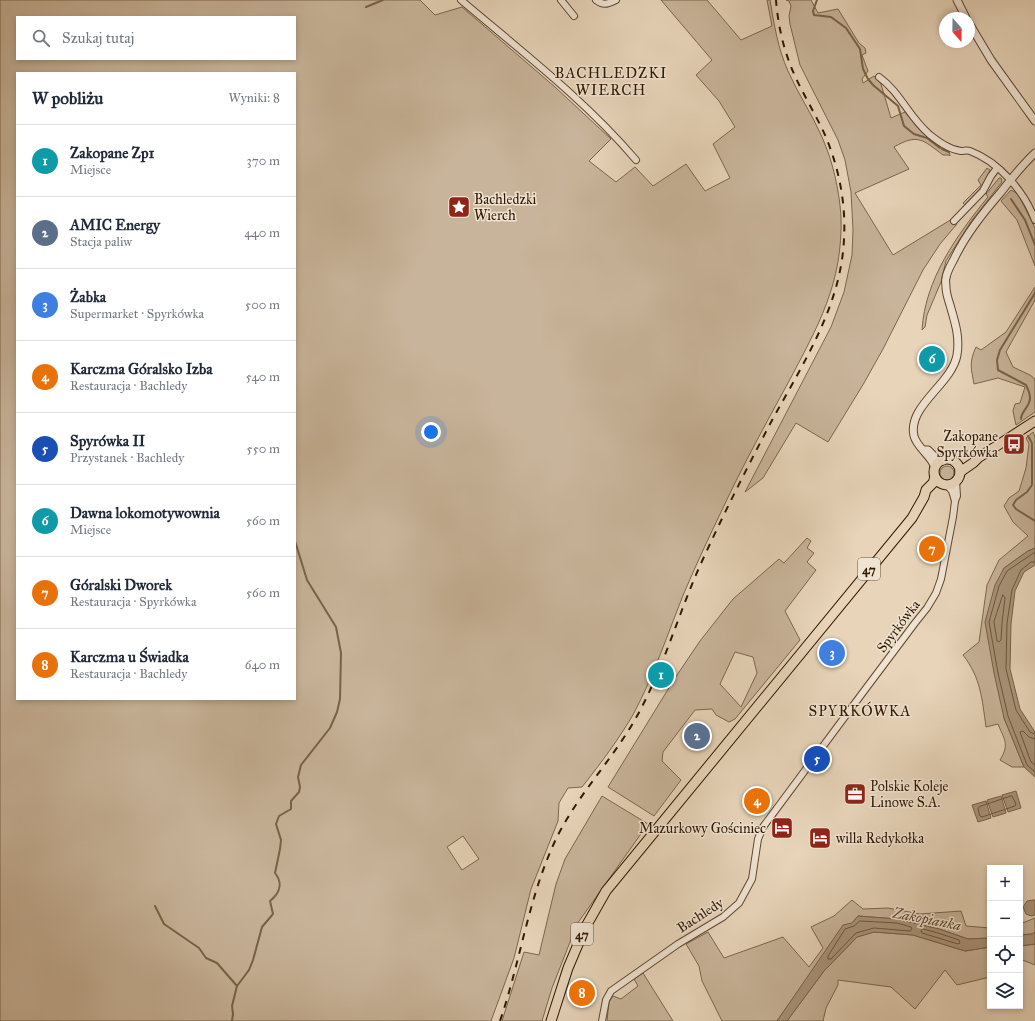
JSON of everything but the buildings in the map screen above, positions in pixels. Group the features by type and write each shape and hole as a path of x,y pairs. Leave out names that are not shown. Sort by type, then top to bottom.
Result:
{"main road":[{"name":"47","path":"924,497 937,486 952,484 957,472 1035,421"},
{"name":"47","path":"551,1021 568,968 580,939 590,917 606,891 912,518 924,497 925,492 933,483 938,464 943,460"},
{"path":"943,460 951,461 957,472"},
{"path":"935,472 938,481 945,484"}],"street":[{"path":"463,0 461,0 556,81 616,137 636,160"},
{"path":"561,0 574,16"},
{"path":"596,0 602,5 605,5 616,0"},
{"path":"957,0 963,12"},
{"path":"975,33 998,71 1035,120"},
{"path":"879,77 900,98 911,115 945,146 961,151 968,151 980,156 997,168 1010,180 1027,202 1035,220"},
{"path":"935,472 934,464 914,438 913,428 916,416 951,370 956,359 958,348 957,331 946,290 946,278 958,250 975,223 1010,180 1035,153"},
{"path":"954,221 983,191 997,168"},
{"path":"924,450 928,450 938,459 943,460"},
{"name":"Spyrkówka","path":"823,748 915,623 928,608 936,593 946,560 957,496 957,472"},
{"path":"945,484 952,491 955,501"},
{"name":"Bachledy","path":"602,1021 606,1000 611,991 678,944 723,917 739,903 752,878 760,833 823,748"}],"shaded area":[{"path":"0,0 420,0 435,15 462,7 555,87 611,139 589,161 616,182 635,167 653,186 686,164 705,191 730,178 713,144 735,127 719,101 696,75 712,60 661,0 707,0 741,40 772,26 767,0 770,0 777,36 785,63 822,137 835,176 841,216 841,240 833,284 809,342 746,462 707,541 684,593 654,669 634,713 610,751 582,787 568,788 559,803 558,821 531,889 514,958 491,1021 0,1021","holes":["463,836 479,859 462,870 447,847"]},
{"path":"786,0 811,0 818,13 838,9 859,43 865,48 866,53 862,55 868,71 862,79 863,83 874,76 881,84 891,118 905,112 926,135 937,144 949,150 950,156 943,155 930,145 920,140 909,140 902,143 894,147 909,169 855,193 893,255 952,219 957,224 940,244 923,270 883,349 828,442 796,423 763,478 745,492 831,327 844,292 852,255 853,230 851,192 845,160 838,140 800,65 790,24 789,16 791,6 789,1"},
{"path":"987,168 990,170 987,180 965,205 963,203 981,185 978,180"},
{"path":"999,178 1001,178 1002,182 970,223 946,261 941,282 927,315 925,327 922,330 924,311 929,293 944,259 954,242 988,197 986,194"},
{"path":"1011,190 1018,194 1035,228 1035,266 1017,220 1001,201"},
{"path":"1035,287 1035,300 1006,352 1013,367 1035,379 1035,412 1016,425 1013,411 1015,404 1020,403 1025,387 998,378 974,384 971,369 972,361 976,347 981,350 1006,332"},
{"path":"1033,432 1035,437 1035,548 1028,551 1004,568 1004,718 1024,767 1012,767 1000,760 1005,750 1004,738 998,724 986,727 980,689 974,672 963,655 979,642 987,585 999,560 1028,536 1013,522 1004,506 1009,498 1019,491 1026,468 1029,444 1026,438"},
{"path":"944,466 950,466 954,470 954,476 950,480 944,480 940,476 940,470"},
{"path":"807,538 811,541 807,548 814,553 807,562 816,570 785,611 800,640 735,719 729,722 716,715 712,709 695,710 663,752 662,761 681,780 654,816 608,787 675,678 700,641 733,599 779,559 784,563","holes":["735,652 753,657 757,673 741,707 720,684"]},
{"path":"602,796 648,824 577,924 552,988 542,1021 502,1021 524,952 539,955 556,884 565,859"},
{"path":"852,900 863,909 888,908 920,914 961,911 966,926 987,928 987,938 968,939 939,929 897,919 858,916 819,962 777,1021 722,1021 702,981 699,966 686,944 708,932 724,958 783,937 809,967 823,948 811,927 834,916"},
{"path":"1035,918 1035,932 1032,934 1023,935 1023,923"},
{"path":"874,932 913,935 965,951 987,947 987,978 957,985 945,970 915,1009 891,987 838,980 838,985 826,1008 823,1021 787,1021 824,971 857,937"},
{"path":"1035,944 1035,965 1023,960 1023,946"},
{"path":"643,973 673,1021 607,1021 609,1002 613,996 621,999 638,986 634,979"}],"water":[{"path":"1035,548 1035,565 1024,572 1015,591 1011,624 1010,669 1020,709 1035,732 1035,777 1024,767 1004,718 985,622 995,585 1004,568 1028,551"},
{"path":"1016,791 1021,808 1008,812 1002,795"},
{"path":"1001,796 1006,813 993,817 987,800"},
{"path":"986,801 991,818 978,822 972,805"},
{"path":"1035,900 1035,915 1031,916 1026,914 1023,907 1027,901"},
{"path":"858,916 897,919 939,929 968,939 987,938 987,947 965,951 913,935 874,932 857,937 824,971 787,1021 777,1021 843,925 852,923"},
{"path":"1035,932 1035,944 1023,946 1023,935 1032,934"}],"waterway":[{"path":"366,7 383,0"},
{"path":"817,0 813,11 814,15 831,17 846,28 860,49 863,69 868,79 898,106 904,126 914,134 927,138 940,148"},
{"path":"942,149 949,152"},
{"path":"1011,199 1025,220 1035,245"},
{"path":"1021,419 1021,416 1030,401 1030,396 1026,385 998,370 997,360 1000,350 1035,293"},
{"path":"1028,436 1032,443 1032,485 1027,492 1016,500 1013,505 1016,509 1035,521"},
{"path":"232,1021 232,1006 237,986 249,970 262,927 273,914 270,901 276,895 280,884 275,873 281,840 276,824 279,816 291,809 291,801 299,792 300,787 298,777 301,765 330,728 337,712 340,699 341,653 336,627 307,580 296,544"},
{"path":"155,906 164,924 199,948 206,958 217,963 237,986"}],"railway":[{"path":"500,1021 532,903 548,857 558,835 575,806 624,737 644,704 662,663 703,559 753,457 818,335 836,288 844,239 843,199 838,173 825,135 791,67 780,29 776,0"}],"place":[{"name":"Bachledzki Wierch","path":"459,207"},
{"name":"Dawna lokomotywownia","path":"932,359"},
{"name":"Zakopane Spyrkówka","path":"1014,444"},
{"name":"Góralski Dworek","path":"932,549"},
{"name":"Żabka","path":"832,653"},
{"name":"Zakopane Zp1","path":"661,675"},
{"name":"AMIC Energy","path":"697,736"},
{"name":"Spyrówka II","path":"817,759"},
{"name":"Polskie Koleje Linowe S.A.","path":"855,794"},
{"name":"Karczma Góralsko Izba","path":"757,801"},
{"name":"Mazurkowy Gościniec","path":"782,828"},
{"name":"willa Redykołka","path":"820,838"},
{"name":"Karczma u Świadka","path":"582,993"}],"district":[{"name":"BACHLEDZKI WIERCH","path":"611,82"},
{"name":"SPYRKÓWKA","path":"860,711"}],"water label":[{"name":"Zakopianka","path":"927,919"}]}
